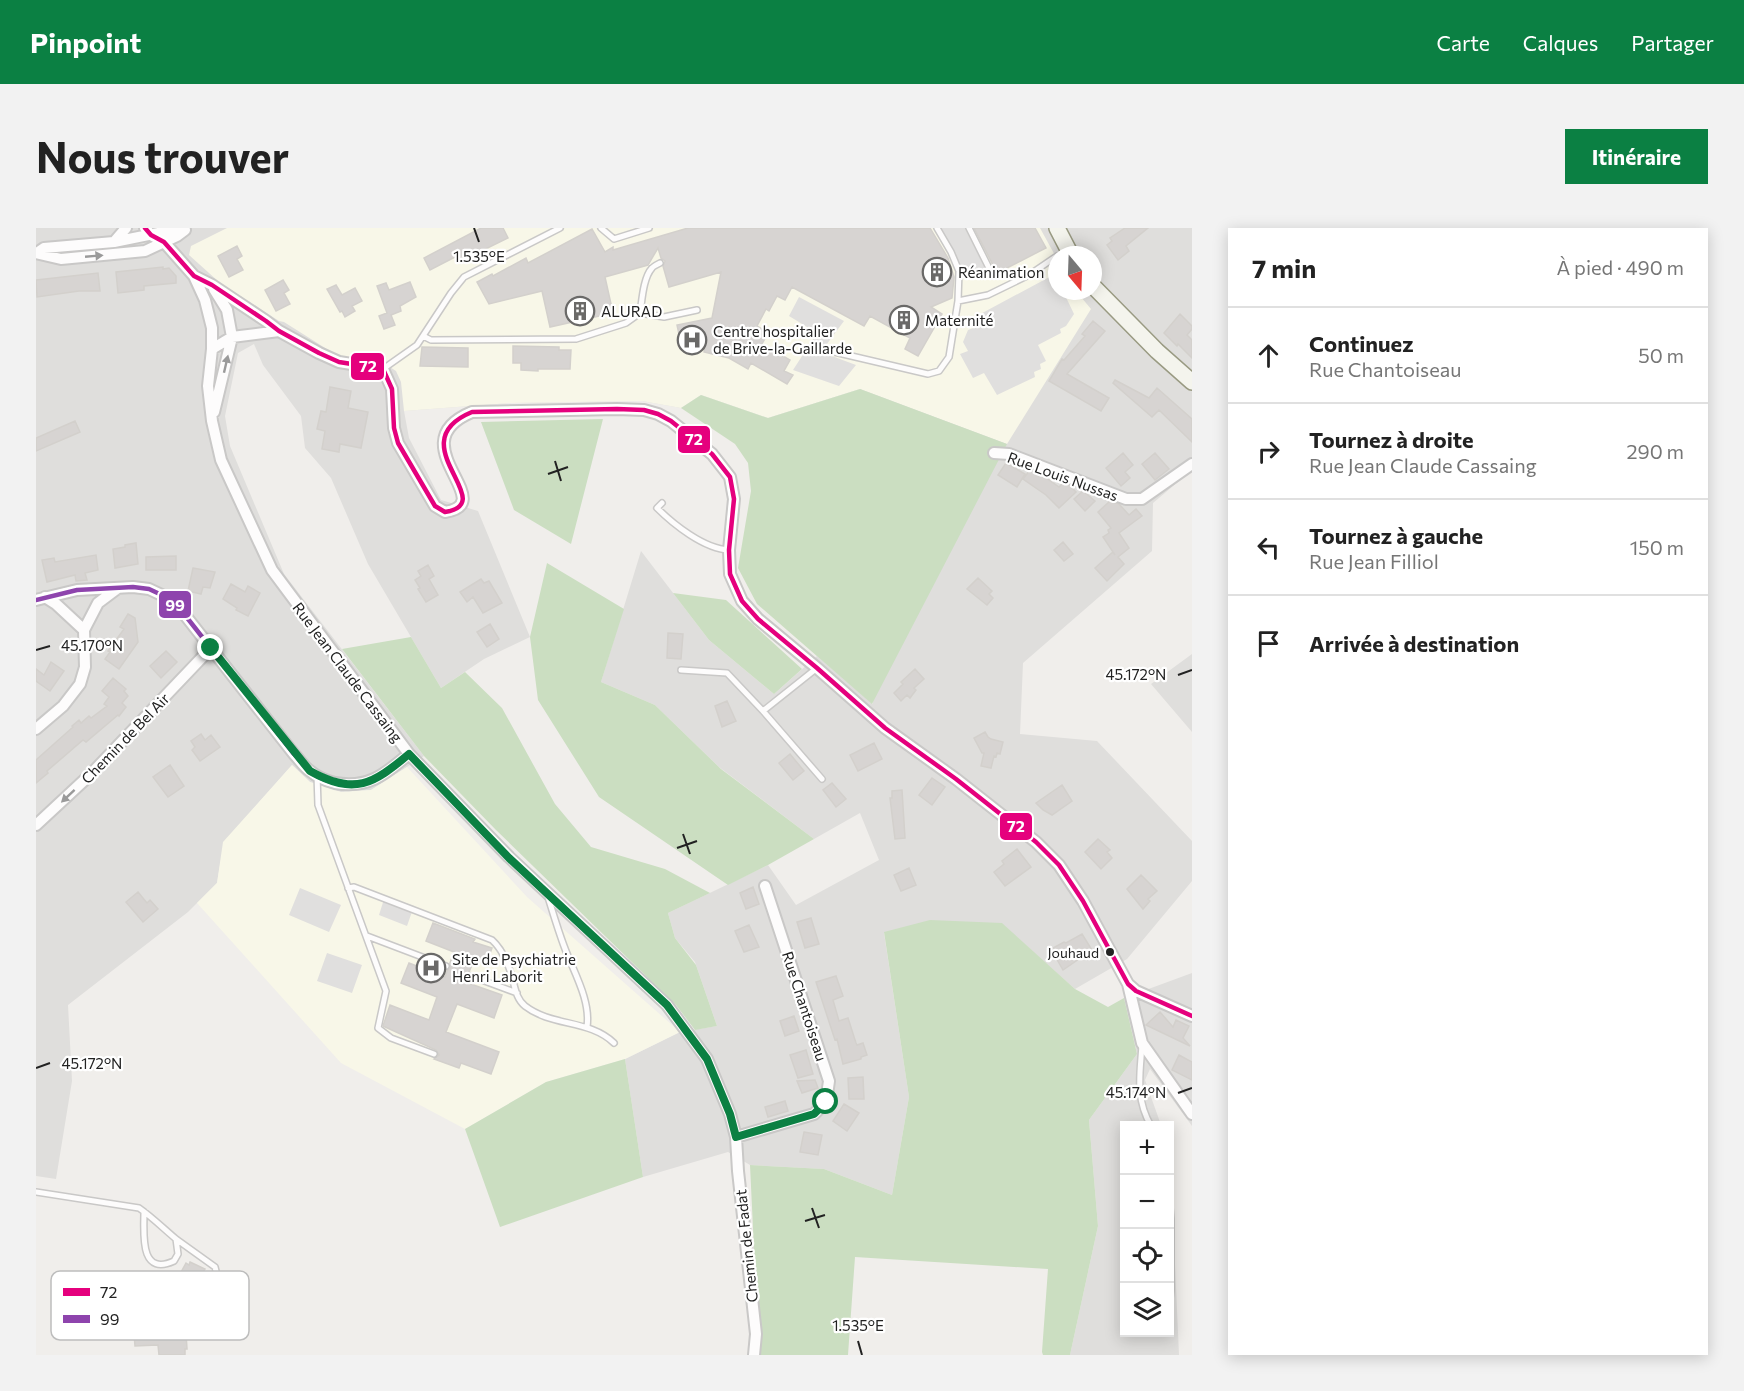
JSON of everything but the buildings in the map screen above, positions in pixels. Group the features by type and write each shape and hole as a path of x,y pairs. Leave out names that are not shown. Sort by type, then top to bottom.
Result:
{"main road":[{"path":"1057,228 1062,246"},
{"path":"1102,295 1150,344 1192,382"}],"street":[{"path":"114,242 126,228"},
{"path":"36,253 61,259 145,251 163,237 187,229"},
{"path":"36,253 44,248 114,242 148,232 163,237 194,276 212,285 279,331 339,362 383,369 392,389 394,428 398,443 435,506 445,512 454,511 460,507 463,498 460,485 445,456 443,444 445,435 449,426 460,417 472,412 644,410 664,417 686,433 712,454 730,477 734,499 729,550 730,574 742,601 758,619 885,728 956,779 1036,842 1059,865 1083,901 1128,984 1142,1043 1192,1114"},
{"name":"Rue Jean Claude Cassaing","path":"194,276 205,300 212,328 208,387 212,421 221,460 272,570 409,754 509,858 667,1005 707,1059 730,1114 736,1137"},
{"name":"Rue Jean Claude Cassaing","path":"212,285 227,310 232,337 212,421"},
{"path":"212,349 232,337 279,331"},
{"name":"Rue Louis Nussas","path":"994,453 1009,454 1126,499 1142,499 1192,464"},
{"path":"40,598 77,590 118,588 149,589 166,597 181,610 294,754 310,771 328,781 348,785 363,784 388,771 409,754"},
{"path":"36,729 63,706 80,684 85,667 84,630 98,603 118,588"},
{"path":"40,598 56,604 84,630"},
{"name":"Chemin de Bel Air","path":"36,825 92,773 211,648"},
{"name":"Rue Chantoiseau","path":"736,1137 814,1114 826,1102 829,1081 765,886"},
{"path":"1128,984 1136,991 1192,1016"},
{"name":"Chemin de Fadat","path":"736,1137 756,1334 754,1355"}],"lane":[{"path":"383,369 417,345 451,293 465,277 560,228"},
{"path":"601,228 614,239 649,228"},
{"path":"830,351 928,374 939,371 949,357 958,301 959,271 937,228"},
{"path":"969,228 990,268"},
{"path":"640,313 643,291 648,277 652,268 660,263"},
{"path":"958,301 988,295 1048,263"},
{"path":"423,336 431,340 576,339 626,323 640,313 664,317 697,310"},
{"path":"662,502 657,508 676,526 699,540 723,550 729,550"},
{"path":"763,711 817,668"},
{"path":"681,670 727,673 822,779"},
{"path":"316,775 318,805 386,991 378,1028 391,1038 434,1054"},
{"path":"348,888 354,888 492,940 506,959 516,993 523,1005 554,1020 602,1032 614,1043"},
{"path":"547,893 563,944 585,1001 588,1012 587,1027"},
{"path":"366,936 446,966"},
{"path":"471,976 516,993"},
{"path":"1142,1043 1139,1095 1148,1121"},
{"path":"36,1192 139,1208 215,1267 216,1271"},
{"path":"144,1212 146,1251 151,1261 162,1266 174,1262 178,1254 176,1239"},
{"path":"1171,1229 1171,1283"}],"shaded area":[{"path":"36,228 1192,228 1192,470 1153,503 1152,551 1023,663 1020,734 1097,741 1192,841 1192,881 1127,959 1075,989 1001,923 884,933 909,1097 892,1195 824,1169 750,1165 728,1152 643,1177 625,1059 680,1032 717,1026 695,962 675,938 668,913 768,865 796,905 879,860 860,813 814,839 719,767 655,705 601,682 641,551 709,640 774,694 817,656 873,704 860,389 768,418 701,395 681,408 642,401 511,403 404,411 409,438 441,500 478,511 530,637 484,659 441,688 368,564 331,478 305,448 301,416 263,365 254,344 238,353 225,416 230,446 284,574 424,756 371,790 341,792 310,782 292,765 224,842 217,883 188,912 68,1005 72,1081 56,1179 36,1176"},
{"name":"Centre hospitalier de Brive-la-Gaillarde","path":"227,228 1040,228 1050,246 1048,246 1048,300 1084,300 1091,309 1007,444 860,389 768,418 701,395 681,408 642,401 511,403 404,411 401,382 396,371 385,364 341,358 279,321 219,282 189,255 191,246"},
{"path":"940,228 965,228 987,272 962,270"},
{"path":"1048,278 1048,300 1067,300 1074,314 1066,326 1060,329 1061,333 1038,345 1046,361 1040,364 1041,369 1034,372 1035,377 997,395 984,373 973,378 960,354 968,351 963,342 968,330 976,327 973,318"},
{"path":"799,297 844,321 821,352 856,365 839,386 793,370 817,333 789,316"},
{"path":"1192,654 1192,732 1151,684"},
{"name":"Site de Psychiatrie Henri Laborit","path":"292,765 310,782 341,792 371,790 407,767 527,897 680,1032 625,1059 546,1082 465,1129 341,1063 197,903 217,883 223,842"},
{"path":"300,888 341,905 329,932 289,915"},
{"path":"385,896 414,906 407,926 379,915"},
{"path":"327,953 362,965 352,993 317,981"},
{"path":"1192,973 1192,1126 1150,1069 1145,1080 1160,1121 1120,1121 1120,1337 1174,1337 1174,1242 1179,1355 1070,1355 1098,1226 1089,1120 1137,1054 1124,998"}],"green space":[{"path":"860,389 1007,444 872,704 757,604 738,568 751,491 748,463 735,444 681,408 701,395 768,418"},
{"path":"603,419 571,544 514,510 481,422"},
{"path":"547,563 624,609 601,682 655,705 721,769 814,839 728,885 599,797 538,700 530,637"},
{"path":"673,593 726,600 802,669 774,694 709,640"},
{"path":"411,637 441,688 465,672 502,708 555,804 591,847 665,869 710,893 668,913 675,938 696,965 717,1026 695,1030 676,1005 496,830 424,756 342,649"},
{"path":"930,920 1002,923 1075,989 1108,1007 1124,998 1137,1054 1089,1120 1098,1226 1070,1355 1043,1355 1042,1352 1048,1269 855,1257 848,1355 759,1355 750,1165 824,1169 892,1195 909,1097 884,932"},
{"path":"625,1059 643,1177 500,1227 465,1129 546,1082"}],"transit line":[{"name":"72","path":"145,228 151,235 164,242 194,276 212,285 279,331 339,362 383,369 392,389 394,428 398,443 435,506 445,512 459,506 463,497 446,455 444,439 452,425 472,412 644,410 671,421 712,454 730,477 734,499 729,550 730,574 742,601 758,619 885,728 956,779 1036,842 1059,865 1083,901 1128,984 1136,991 1192,1016"},
{"name":"99","path":"36,600 77,590 133,587 149,589 166,597 181,610 294,754 313,773 325,780 347,784 367,782 384,774 409,754"}],"place":[{"name":"Réanimation","path":"937,272"},
{"name":"ALURAD","path":"580,311"},
{"name":"Maternité","path":"904,320"},
{"name":"Centre hospitalier de Brive-la-Gaillarde","path":"692,340"},
{"name":"Jouhaud","path":"1110,952"},
{"name":"Site de Psychiatrie Henri Laborit","path":"431,968"}],"route":[{"path":"211,648 294,754 310,771 328,781 348,785 363,784 388,771 409,754 509,858 667,1005 707,1059 730,1114 736,1137 814,1114 826,1102"}]}
